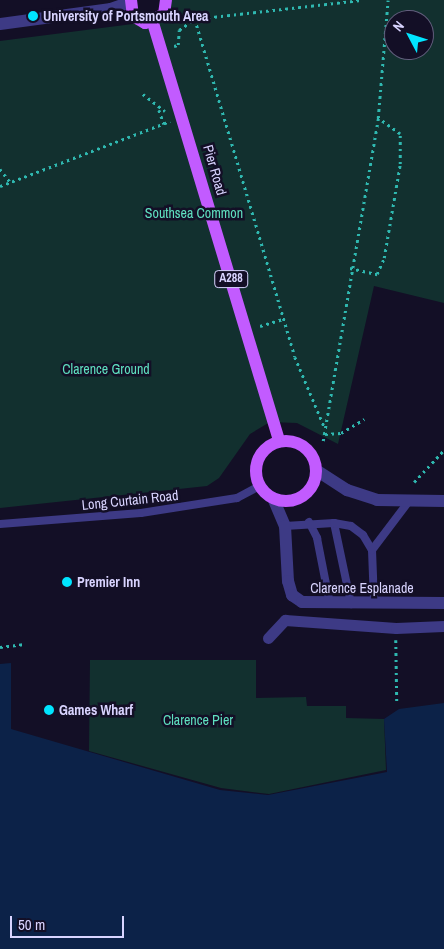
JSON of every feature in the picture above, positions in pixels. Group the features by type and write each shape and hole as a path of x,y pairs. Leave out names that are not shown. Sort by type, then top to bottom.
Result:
{"main road":[{"path":"130,1 138,21 152,23 164,14 166,0"},
{"name":"Pier Road","path":"152,23 279,441"},
{"path":"279,441 305,447 316,470 302,496 283,501 273,498 260,486 258,459 279,441"}],"street":[{"path":"166,0 176,0"},
{"path":"0,24 111,9 130,1"},
{"path":"316,470 347,490 377,500 444,501"},
{"name":"Clarence Esplanade","path":"273,498 286,526 292,595 302,602 330,604 444,603"},
{"path":"268,638 286,620 396,628 444,626"}],"lane":[{"name":"Long Curtain Road","path":"0,524 141,513 237,498 260,486"},
{"path":"372,550 409,501"},
{"path":"309,522 317,538 330,604"},
{"path":"286,526 309,522 351,526 372,550 374,603"},
{"path":"334,523 350,604"}],"path":[{"path":"178,45 179,30 195,19 361,0"},
{"path":"323,441 350,268 378,118 388,0"},
{"path":"195,19 283,319 325,427"},
{"path":"0,186 164,124 159,110 143,94"},
{"path":"159,110 170,113"},
{"path":"350,268 376,274 384,258 400,164 400,134 378,118"},
{"path":"0,169 10,182"},
{"path":"260,326 283,319"},
{"path":"324,434 342,433 364,419"},
{"path":"414,482 444,450"},
{"path":"396,628 397,704"},
{"path":"0,647 23,644"}],"green space":[{"name":"Southsea Common","path":"166,0 444,0 444,303 374,286 338,444 297,423 270,422 250,434 219,478 207,486 0,508 0,41 172,19"},
{"name":"Clarence Pier","path":"90,660 256,660 256,698 306,697 307,706 346,706 346,718 384,719 386,770 269,794 221,788 89,751"}],"water":[{"path":"11,663 11,729 220,790 268,795 387,772 384,719 399,709 444,703 444,949 0,949 0,664"}],"place":[{"name":"University of Portsmouth Area","path":"33,16"},
{"name":"Premier Inn","path":"67,582"},
{"name":"Games Wharf","path":"49,710"}],"park label":[{"name":"Clarence Ground","path":"106,369"}]}
